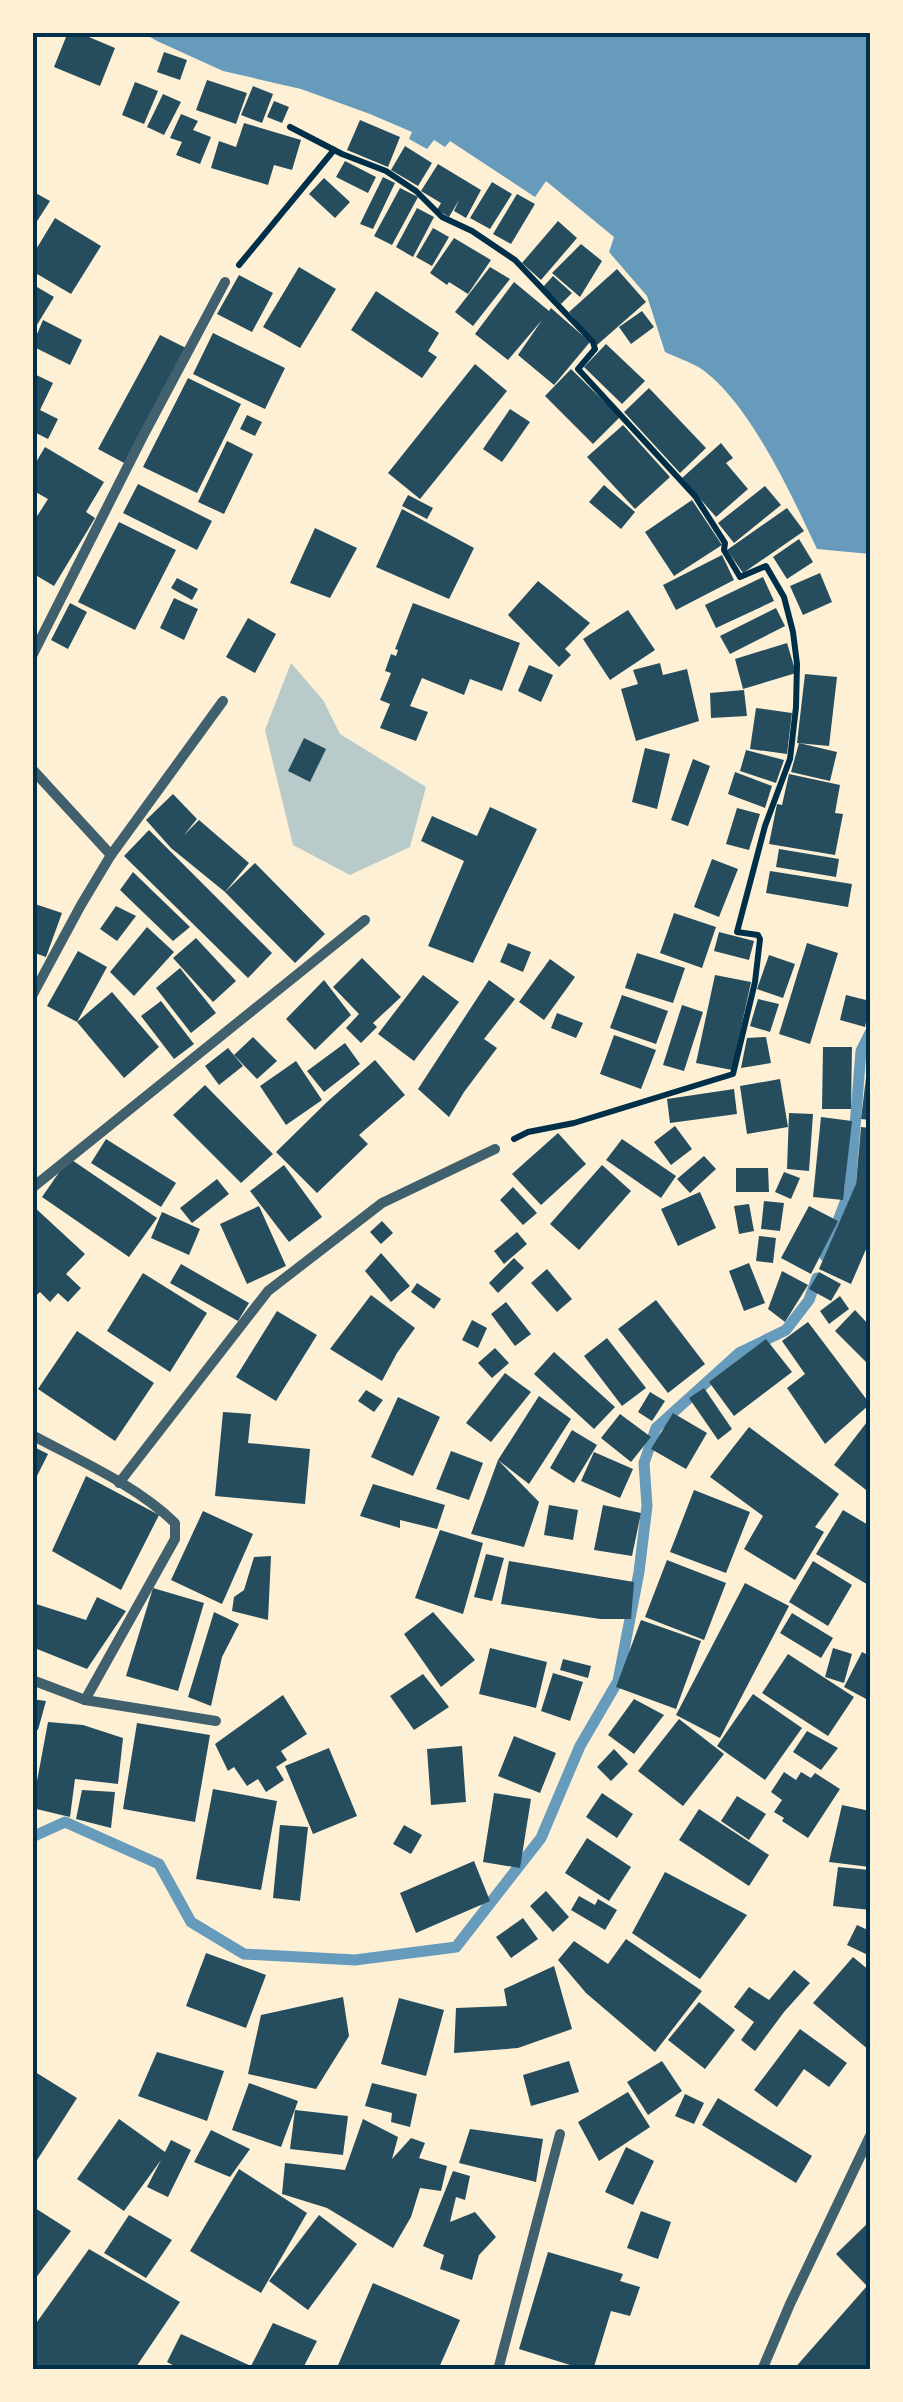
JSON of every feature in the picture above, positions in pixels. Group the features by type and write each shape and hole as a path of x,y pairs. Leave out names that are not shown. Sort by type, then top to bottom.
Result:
{"street":[{"path":"32,656 225,282"},
{"path":"32,996 111,855 223,701"},
{"path":"32,768 111,855"},
{"path":"32,1188 365,920"},
{"path":"119,1483 268,1291 382,1203 495,1149"},
{"path":"32,1434 119,1483 162,1510 175,1523 175,1539 85,1700"},
{"path":"32,1680 85,1700 216,1721"},
{"path":"498,2370 560,2134"},
{"path":"762,2370 870,2136"}],"path":[{"path":"290,126 334,150 386,171 416,191 442,218 472,231 514,260 593,342 595,348 578,369 695,496 740,577 766,566 784,596 793,632 796,708 790,759 765,826 737,932 758,935 760,939 755,982 734,1074 574,1123 528,1132 495,1149"},
{"path":"225,282 334,150"}],"shaded area":[{"path":"291,663 323,700 340,734 426,787 410,847 350,875 293,845 265,730"}],"water":[{"path":"143,33 870,33 870,554 817,549 768,451 735,403 700,368 665,352 647,296 609,252 614,237 546,181 535,197 450,141 445,147 434,140 427,149 409,139 412,132 370,114 301,89 223,71"}],"building":[{"path":"68,32 115,48 100,86 54,67"},
{"path":"164,52 187,60 180,80 157,72"},
{"path":"207,80 247,93 236,124 196,110"},
{"path":"135,82 158,91 144,124 122,115"},
{"path":"253,86 273,94 262,123 241,115"},
{"path":"163,94 181,102 164,135 147,127"},
{"path":"274,101 289,107 282,123 267,117"},
{"path":"181,114 198,121 193,130 211,137 200,164 176,155 182,142 170,138"},
{"path":"360,120 400,137 388,167 347,150"},
{"path":"244,123 301,140 292,170 274,165 268,185 211,168 219,141 236,147"},
{"path":"405,146 432,163 418,186 391,170"},
{"path":"345,161 376,177 368,193 336,177"},
{"path":"438,164 481,190 466,218 454,211 459,200 449,217 437,210 441,203 421,191"},
{"path":"383,177 395,183 373,229 360,224"},
{"path":"324,178 350,202 335,218 309,194"},
{"path":"492,182 512,194 490,229 470,218"},
{"path":"400,188 418,197 392,245 374,236"},
{"path":"32,191 50,201 32,229"},
{"path":"517,194 535,204 511,244 493,234"},
{"path":"417,208 434,217 413,257 396,247"},
{"path":"55,218 101,246 71,294 32,271 32,256"},
{"path":"558,221 577,238 541,280 522,263"},
{"path":"433,228 449,237 432,266 416,257"},
{"path":"454,238 491,260 468,294 430,273"},
{"path":"581,244 602,261 580,297 552,273"},
{"path":"299,267 336,289 300,348 263,327"},
{"path":"490,267 510,279 473,326 455,312"},
{"path":"617,269 646,302 597,345 569,312"},
{"path":"239,275 273,293 252,332 217,314"},
{"path":"553,276 572,293 561,304 543,287"},
{"path":"514,282 590,342 554,385 518,355 542,320 508,360 475,334"},
{"path":"32,284 54,297 32,333"},
{"path":"376,291 439,333 428,351 437,357 422,378 351,330"},
{"path":"642,311 654,327 631,344 619,327"},
{"path":"43,320 82,340 70,365 32,346"},
{"path":"213,333 285,368 265,409 193,374"},
{"path":"160,335 188,349 126,464 98,449"},
{"path":"606,344 645,381 622,404 584,367"},
{"path":"475,364 507,391 420,499 388,473"},
{"path":"571,369 620,417 593,444 545,396"},
{"path":"32,373 53,383 40,410 58,419 48,439 32,431"},
{"path":"188,378 241,404 197,493 143,467"},
{"path":"649,388 706,448 680,473 624,412"},
{"path":"510,409 530,422 502,462 483,449"},
{"path":"247,415 262,422 255,436 240,429"},
{"path":"623,425 670,477 635,509 587,457"},
{"path":"227,441 253,454 224,514 198,502"},
{"path":"721,443 733,458 726,463 748,489 716,517 682,478"},
{"path":"45,447 104,482 86,512 95,518 54,586 32,573 32,524 48,499 32,490 32,469"},
{"path":"138,484 212,521 197,550 123,513"},
{"path":"604,485 635,512 621,529 589,502"},
{"path":"765,486 781,505 734,543 718,523"},
{"path":"408,495 433,508 427,519 402,506"},
{"path":"692,500 722,545 674,576 645,532"},
{"path":"787,508 804,531 743,573 727,550"},
{"path":"402,509 474,548 449,599 376,567"},
{"path":"119,522 176,550 135,630 78,602"},
{"path":"315,528 357,548 330,598 290,583"},
{"path":"799,539 813,562 787,579 773,557"},
{"path":"722,555 734,580 676,610 663,585"},
{"path":"820,573 832,602 803,615 790,586"},
{"path":"763,577 774,601 716,628 705,605"},
{"path":"177,578 198,589 192,600 171,588"},
{"path":"538,581 590,623 565,649 571,655 559,667 508,615"},
{"path":"174,598 198,609 184,640 160,628"},
{"path":"70,603 87,612 68,649 51,640"},
{"path":"413,603 520,643 502,691 470,679 464,695 422,678 410,706 428,712 416,741 380,728 390,704 380,700 391,673 385,671 391,654 396,656 395,649"},
{"path":"776,608 785,626 730,654 720,636"},
{"path":"628,610 655,650 610,680 583,639"},
{"path":"248,618 276,634 255,673 226,657"},
{"path":"787,643 796,673 743,689 735,659"},
{"path":"660,663 663,675 687,669 699,721 636,741 621,689 638,684 633,670"},
{"path":"529,665 553,675 541,702 518,691"},
{"path":"805,674 837,677 829,746 797,743"},
{"path":"744,690 747,716 711,718 710,693"},
{"path":"756,708 792,713 787,754 750,749"},
{"path":"304,738 326,749 310,782 288,771"},
{"path":"799,743 837,752 830,781 791,772"},
{"path":"645,748 670,754 657,809 632,802"},
{"path":"746,750 784,760 776,783 740,771"},
{"path":"693,759 710,766 688,826 671,820"},
{"path":"735,772 772,786 765,808 728,794"},
{"path":"789,774 840,785 835,813 843,814 835,855 769,844 777,804 782,805"},
{"path":"173,794 197,819 184,835 199,820 249,863 225,892 171,848 146,820"},
{"path":"490,807 537,829 473,963 428,946 464,861 421,841 432,816 477,836"},
{"path":"737,808 760,814 749,850 726,844"},
{"path":"149,830 272,953 248,978 124,856"},
{"path":"779,849 839,859 836,877 776,867"},
{"path":"712,859 738,869 719,917 694,907"},
{"path":"255,863 325,934 295,963 225,892"},
{"path":"770,871 852,884 848,907 766,893"},
{"path":"133,872 190,927 173,941 120,890"},
{"path":"32,903 62,913 46,957 32,952"},
{"path":"116,906 136,916 117,941 100,929"},
{"path":"674,913 716,927 702,968 660,953"},
{"path":"147,927 174,952 134,996 110,972"},
{"path":"719,932 754,941 749,960 714,951"},
{"path":"196,938 236,981 213,1002 173,958"},
{"path":"508,943 531,952 523,972 500,962"},
{"path":"807,943 838,953 810,1044 779,1034"},
{"path":"78,951 107,967 77,1022 47,1006"},
{"path":"637,953 685,968 673,1003 625,988"},
{"path":"769,955 795,964 783,998 757,989"},
{"path":"362,958 401,997 373,1023 377,1027 361,1043 346,1028 359,1014 333,987"},
{"path":"550,959 575,977 544,1020 519,1002"},
{"path":"180,968 216,1013 191,1033 156,988"},
{"path":"423,975 459,1002 414,1061 378,1034"},
{"path":"715,975 751,982 732,1070 696,1063"},
{"path":"324,980 351,1015 315,1050 286,1019"},
{"path":"489,980 515,999 484,1039 497,1048 449,1117 418,1089"},
{"path":"112,992 159,1047 124,1078 77,1022"},
{"path":"622,995 668,1011 656,1044 610,1028"},
{"path":"846,995 870,1001 865,1027 840,1020"},
{"path":"758,999 779,1004 770,1032 750,1026"},
{"path":"161,1001 194,1044 174,1059 141,1016"},
{"path":"682,1005 703,1012 684,1071 663,1065"},
{"path":"557,1013 583,1023 576,1038 551,1028"},
{"path":"614,1035 656,1050 641,1089 600,1074"},
{"path":"253,1037 277,1061 257,1079 234,1055"},
{"path":"766,1037 771,1063 741,1068 747,1038"},
{"path":"345,1043 360,1064 324,1092 307,1071"},
{"path":"823,1047 852,1047 851,1109 822,1109"},
{"path":"228,1048 243,1066 219,1085 205,1066"},
{"path":"375,1060 405,1095 359,1135 368,1144 317,1193 276,1152"},
{"path":"296,1061 322,1100 286,1125 260,1086"},
{"path":"870,1061 870,1120 861,1119"},
{"path":"780,1079 788,1127 747,1134 740,1086"},
{"path":"205,1085 273,1154 241,1183 173,1115"},
{"path":"734,1089 737,1114 670,1123 667,1099"},
{"path":"789,1113 813,1114 809,1171 787,1169"},
{"path":"821,1117 852,1121 843,1200 813,1197"},
{"path":"675,1126 692,1149 671,1165 654,1142"},
{"path":"861,1127 870,1128 870,1240 851,1284 819,1269 856,1184"},
{"path":"558,1133 586,1164 541,1205 512,1174"},
{"path":"106,1139 176,1183 161,1207 91,1163"},
{"path":"622,1139 676,1176 661,1198 606,1160"},
{"path":"704,1156 716,1169 690,1193 677,1179"},
{"path":"69,1158 157,1218 129,1257 42,1197"},
{"path":"284,1165 322,1217 289,1242 250,1191"},
{"path":"602,1165 631,1191 579,1250 550,1224"},
{"path":"736,1168 768,1168 769,1192 736,1192"},
{"path":"784,1172 800,1178 791,1199 775,1192"},
{"path":"217,1179 229,1194 192,1223 180,1208"},
{"path":"513,1187 537,1213 523,1225 500,1200"},
{"path":"700,1192 716,1228 678,1246 661,1209"},
{"path":"764,1201 784,1203 780,1231 761,1229"},
{"path":"749,1204 754,1231 739,1234 734,1206"},
{"path":"32,1205 85,1254 66,1274 81,1288 68,1302 58,1293 50,1302 40,1292 32,1299"},
{"path":"259,1206 286,1266 247,1284 220,1224"},
{"path":"809,1206 838,1221 811,1274 781,1258"},
{"path":"162,1212 200,1229 189,1255 151,1238"},
{"path":"382,1221 393,1233 381,1244 370,1232"},
{"path":"517,1232 527,1244 504,1264 494,1251"},
{"path":"759,1236 776,1238 773,1263 756,1261"},
{"path":"381,1253 410,1286 391,1302 365,1271"},
{"path":"514,1258 524,1268 498,1293 489,1283"},
{"path":"749,1263 765,1303 744,1311 729,1271"},
{"path":"181,1264 249,1303 238,1321 170,1283"},
{"path":"547,1269 572,1299 557,1312 531,1283"},
{"path":"782,1271 808,1285 785,1322 768,1309"},
{"path":"819,1272 841,1284 831,1301 809,1289"},
{"path":"143,1273 207,1313 170,1372 107,1331"},
{"path":"417,1283 441,1299 434,1309 411,1292"},
{"path":"371,1295 415,1328 382,1381 330,1349"},
{"path":"840,1296 849,1309 829,1324 820,1311"},
{"path":"656,1300 705,1364 668,1393 618,1329"},
{"path":"506,1302 531,1334 515,1346 491,1314"},
{"path":"855,1310 870,1326 870,1366 835,1331"},
{"path":"277,1311 317,1335 276,1401 236,1377"},
{"path":"472,1320 487,1328 478,1348 462,1340"},
{"path":"808,1322 870,1404 825,1444 787,1388 805,1374 782,1341"},
{"path":"77,1331 154,1383 115,1441 38,1389"},
{"path":"607,1338 646,1388 622,1406 584,1356"},
{"path":"766,1339 792,1372 734,1416 709,1382"},
{"path":"495,1348 509,1363 492,1378 478,1363"},
{"path":"554,1352 615,1407 594,1429 534,1374"},
{"path":"505,1373 531,1392 491,1442 466,1423"},
{"path":"704,1388 732,1429 718,1440 689,1398"},
{"path":"366,1390 383,1400 374,1412 358,1401"},
{"path":"650,1392 665,1401 652,1421 638,1412"},
{"path":"539,1396 571,1419 529,1484 498,1460"},
{"path":"398,1397 440,1417 413,1476 371,1457"},
{"path":"223,1412 251,1414 248,1443 310,1449 305,1504 215,1496"},
{"path":"673,1413 707,1433 686,1469 651,1449"},
{"path":"620,1414 651,1437 631,1462 601,1438"},
{"path":"870,1418 870,1493 834,1465"},
{"path":"749,1427 839,1494 815,1527 824,1532 795,1580 744,1549 763,1516 710,1477"},
{"path":"572,1430 597,1445 574,1483 550,1468"},
{"path":"32,1446 48,1454 32,1486"},
{"path":"451,1451 483,1463 469,1500 436,1489"},
{"path":"594,1452 633,1469 620,1498 581,1481"},
{"path":"498,1460 539,1502 524,1547 471,1534"},
{"path":"86,1476 159,1515 121,1590 52,1551"},
{"path":"373,1484 445,1505 437,1529 400,1520 400,1528 360,1516"},
{"path":"694,1490 750,1512 726,1573 670,1552"},
{"path":"549,1505 578,1510 573,1540 544,1535"},
{"path":"603,1505 641,1513 632,1556 594,1550"},
{"path":"843,1510 870,1526 870,1586 816,1554"},
{"path":"203,1511 253,1534 222,1604 171,1580"},
{"path":"440,1530 483,1543 463,1614 415,1598"},
{"path":"486,1554 504,1558 492,1601 474,1597"},
{"path":"271,1556 268,1620 232,1611 234,1597 244,1590 254,1557"},
{"path":"667,1560 726,1583 704,1640 645,1617"},
{"path":"509,1561 634,1582 631,1619 600,1619 501,1604"},
{"path":"813,1561 852,1585 828,1626 789,1602"},
{"path":"745,1583 789,1606 720,1738 676,1715"},
{"path":"153,1588 204,1603 178,1691 126,1676"},
{"path":"97,1597 126,1611 87,1669 32,1647 32,1614 36,1604 86,1620"},
{"path":"214,1612 239,1624 222,1657 211,1706 188,1697"},
{"path":"433,1612 475,1660 441,1687 404,1634"},
{"path":"792,1613 833,1638 821,1658 780,1633"},
{"path":"641,1620 701,1641 676,1709 616,1687"},
{"path":"490,1648 547,1662 536,1708 479,1694"},
{"path":"833,1648 852,1654 844,1683 825,1677"},
{"path":"862,1652 870,1656 870,1701 844,1687"},
{"path":"788,1654 854,1697 828,1736 762,1693"},
{"path":"563,1659 591,1666 588,1678 560,1670"},
{"path":"553,1673 583,1682 570,1721 541,1711"},
{"path":"423,1674 449,1707 414,1730 390,1696"},
{"path":"753,1694 802,1728 765,1780 717,1746"},
{"path":"283,1695 307,1734 281,1751 287,1760 276,1767 284,1780 266,1792 258,1779 247,1786 234,1767 228,1771 215,1744"},
{"path":"32,1699 46,1701 38,1730 32,1729"},
{"path":"634,1699 664,1715 634,1754 608,1735"},
{"path":"679,1719 724,1754 683,1806 638,1771"},
{"path":"48,1722 83,1725 123,1738 118,1784 75,1779 70,1817 32,1808"},
{"path":"137,1723 210,1735 195,1822 123,1809"},
{"path":"807,1731 838,1748 821,1770 793,1752"},
{"path":"514,1736 556,1753 540,1793 498,1776"},
{"path":"462,1746 466,1802 431,1805 427,1749"},
{"path":"329,1748 357,1816 313,1834 285,1766"},
{"path":"614,1749 628,1764 611,1781 597,1767"},
{"path":"784,1772 796,1780 801,1772 811,1778 815,1773 840,1789 808,1838 774,1812 782,1800 771,1792"},
{"path":"213,1789 277,1801 261,1890 196,1879"},
{"path":"82,1790 115,1792 111,1828 76,1819"},
{"path":"494,1793 531,1799 520,1868 483,1862"},
{"path":"602,1793 633,1814 617,1838 586,1817"},
{"path":"737,1796 766,1814 749,1840 721,1821"},
{"path":"842,1805 870,1811 870,1867 829,1862"},
{"path":"699,1809 769,1855 749,1886 679,1840"},
{"path":"280,1825 308,1827 300,1901 273,1898"},
{"path":"404,1825 422,1835 411,1854 393,1844"},
{"path":"587,1838 631,1867 609,1901 565,1873"},
{"path":"474,1861 490,1901 416,1933 400,1893"},
{"path":"838,1867 870,1870 870,1910 833,1906"},
{"path":"665,1872 747,1915 700,1979 632,1933"},
{"path":"546,1891 569,1917 553,1932 530,1906"},
{"path":"579,1896 595,1905 598,1899 617,1910 605,1930 571,1910"},
{"path":"523,1918 538,1939 511,1958 496,1937"},
{"path":"857,1925 870,1931 870,1956 847,1945"},
{"path":"626,1939 702,1991 655,2052 586,1993 558,1960 574,1941 608,1964"},
{"path":"206,1953 266,1975 246,2028 186,2006"},
{"path":"853,1957 870,1971 870,2051 813,2003"},
{"path":"554,1966 572,2029 518,2048 454,2053 456,2008 507,2006 504,1989"},
{"path":"794,1970 810,1983 755,2051 741,2040 754,2022 734,2007 749,1987 769,2000"},
{"path":"343,1997 349,2036 316,2089 248,2074 261,2015"},
{"path":"399,1998 444,2010 426,2076 381,2064"},
{"path":"699,2002 735,2030 705,2069 668,2040"},
{"path":"800,2029 847,2063 829,2087 804,2069 777,2107 754,2090"},
{"path":"157,2052 224,2071 207,2121 138,2096"},
{"path":"569,2061 579,2092 531,2106 523,2075"},
{"path":"662,2061 682,2091 648,2115 627,2082"},
{"path":"32,2070 77,2098 32,2168"},
{"path":"249,2083 298,2101 281,2147 232,2130"},
{"path":"372,2083 417,2094 410,2127 391,2122 392,2113 365,2106"},
{"path":"628,2092 650,2127 599,2161 578,2122"},
{"path":"685,2094 704,2103 694,2124 675,2116"},
{"path":"718,2098 812,2156 796,2183 702,2125"},
{"path":"295,2110 348,2116 343,2155 290,2149"},
{"path":"119,2119 165,2152 171,2140 191,2150 168,2197 147,2187 161,2160 124,2211 77,2179"},
{"path":"363,2119 398,2137 392,2159 411,2138 425,2143 419,2158 447,2166 441,2191 420,2188 411,2217 393,2248 327,2208 282,2194 285,2163 345,2170"},
{"path":"470,2129 543,2139 536,2182 459,2163"},
{"path":"211,2130 250,2149 230,2177 194,2162"},
{"path":"626,2147 654,2161 633,2205 605,2192"},
{"path":"239,2169 307,2213 261,2293 190,2251"},
{"path":"453,2171 470,2176 465,2200 456,2197 450,2222 475,2212 496,2237 479,2255 472,2280 440,2269 444,2255 423,2246"},
{"path":"35,2208 71,2231 32,2283 32,2213"},
{"path":"641,2211 671,2222 658,2259 627,2248"},
{"path":"129,2215 172,2240 146,2278 104,2253"},
{"path":"319,2215 357,2244 308,2310 269,2281"},
{"path":"870,2221 870,2370 793,2370 867,2286 836,2254"},
{"path":"89,2249 180,2302 134,2370 32,2370 32,2329"},
{"path":"548,2252 623,2274 620,2281 640,2287 630,2316 611,2311 593,2370 519,2349"},
{"path":"373,2283 460,2320 438,2370 336,2370"},
{"path":"273,2323 317,2341 302,2370 182,2370 167,2362 181,2334 251,2366"}],"waterway":[{"path":"825,1256 850,1189 861,1051 870,1033"},
{"path":"32,1837 65,1822 159,1864 191,1922 244,1954 355,1960 456,1947 541,1838 580,1746 618,1681 647,1506 644,1463 656,1428 739,1353 786,1330 809,1300 817,1278"}]}
